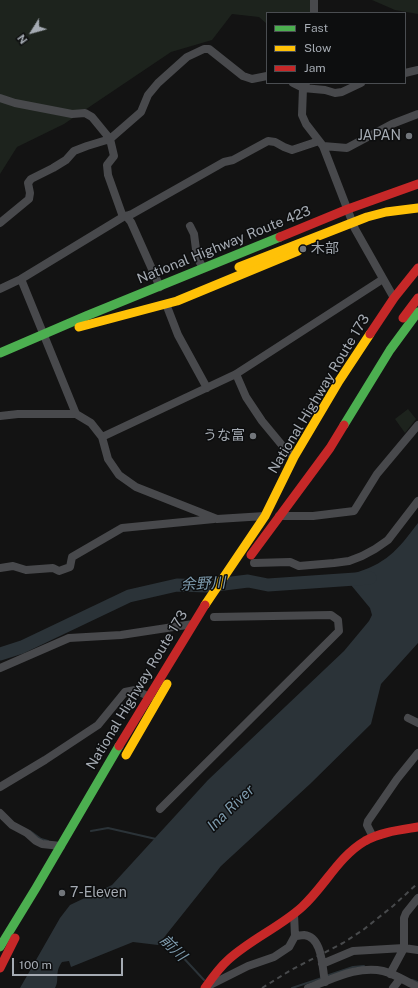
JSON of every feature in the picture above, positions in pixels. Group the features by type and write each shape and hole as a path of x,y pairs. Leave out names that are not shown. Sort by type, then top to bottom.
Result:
{"main road":[{"name":"National Highway Route 423","path":"0,353 86,316 348,209 418,184"},
{"path":"86,316 140,301 364,210 396,203 418,201"},
{"name":"National Highway Route 423","path":"43,335 53,334 166,304 368,224 396,217 418,208"},
{"path":"112,319 123,312 174,294 367,216 418,208"},
{"path":"396,217 418,216"},
{"name":"National Highway Route 173","path":"121,763 203,620 236,568 267,512 294,456 368,335 394,298 418,268"},
{"path":"267,512 290,478 382,330 418,280"},
{"path":"286,508 322,444 360,382 418,298"},
{"name":"National Highway Route 173","path":"236,568 280,516 330,448 390,350 418,312"},
{"name":"National Highway Route 173","path":"0,947 148,697 194,624 209,612"},
{"path":"206,987 213,976 232,956 294,914 314,895 346,854 372,837 395,830 418,827"},
{"name":"National Highway Route 173","path":"0,968 7,936 35,907"}],"street":[{"path":"314,0 314,12"},
{"path":"0,223 29,199 30,193 28,183 31,179 66,160 74,151 110,139 141,112 148,95 158,83 187,57 204,49 209,49 243,76 252,79 266,76"},
{"path":"406,73 418,70"},
{"path":"359,84 342,92 335,93 304,86 302,114 306,124 321,144 355,229 394,298"},
{"path":"0,98 15,103 72,114 85,113 92,117 110,139 114,156 107,165 108,175 124,216 131,222 160,287"},
{"path":"0,289 21,279 124,216 224,162 233,160 268,140 292,150 321,144 347,148 392,124 418,114"},
{"path":"190,226 194,234 197,257 203,268"},
{"path":"21,279 76,414"},
{"path":"102,437 236,374 383,279"},
{"path":"166,304 178,335 206,388"},
{"path":"236,374 246,397 262,421 286,450 294,456"},
{"path":"0,416 18,414 76,414 91,423 102,437 108,459 119,475 136,487 217,519"},
{"path":"0,568 13,566 26,570 53,568 59,570 70,567 72,557 122,528 217,519 267,512 280,516 313,516 354,511 377,474 418,425"},
{"path":"254,563 290,562 299,566 349,561 362,556 388,540 418,501"},
{"path":"160,809 339,631 338,620 331,615 209,612"},
{"path":"0,668 69,638 121,635 194,624 203,620"},
{"path":"0,787 45,760 98,725 125,692 135,690 157,702"},
{"path":"408,718 418,723"},
{"path":"372,837 367,826 368,821 418,753"},
{"path":"0,813 12,825 27,833 36,841 42,844 61,846"},
{"path":"390,974 404,948 404,918 406,913 418,898"},
{"path":"206,987 248,966 274,957 289,947 295,936 294,914"},
{"path":"295,936 305,935 314,940 319,948 324,984"},
{"path":"322,964 353,951 404,948 418,950"},
{"path":"308,988 324,984 355,971 371,970 384,971 418,986"},
{"path":"393,988 400,978"}],"shaded area":[{"path":"0,0 317,0 318,12 266,12 266,23 259,17 232,14 212,40 171,52 64,124 17,147 0,174"},
{"path":"372,0 418,0 418,14 395,10"},
{"path":"408,409 416,419 405,433 395,419"}],"water":[{"name":"Ina River","path":"418,523 418,643 381,684 371,724 310,784 221,866 158,945 133,942 71,967 69,961 62,962 58,970 55,988 20,988 60,918 70,905 112,885 208,780 344,651 369,621 372,615 370,608 351,585 352,574 374,566 390,555 404,541"}],"waterway":[{"name":"余野川","path":"0,654 22,647 129,596 177,585 208,586 248,581 268,585 370,578"},
{"path":"91,831 108,828 156,839"},
{"path":"30,831 41,839 48,841"},
{"name":"前川","path":"161,939 178,952 204,980"},
{"name":"前川","path":"326,976 353,967 364,966"},
{"name":"前川","path":"292,988 322,978"},
{"name":"前川","path":"412,980 418,982"}],"railway":[{"path":"262,988 291,970 343,943 363,930 393,906 418,883"}],"traffic: fast":[{"path":"0,353 86,316 280,237"},
{"path":"344,425 390,350 418,312"},
{"path":"0,947 119,746"}],"traffic: slow":[{"path":"239,267 367,217 386,212 418,208"},
{"path":"79,327 177,301 298,251"},
{"path":"205,605 265,516 294,457 339,381 370,334"},
{"path":"126,755 167,684"}],"traffic: jam":[{"path":"280,237 348,209 418,184"},
{"path":"370,334 394,298 418,268"},
{"path":"403,318 418,298"},
{"path":"251,555 330,448 344,425"},
{"path":"119,746 205,605"},
{"path":"205,988 228,960 302,907 318,890 339,863 355,848 378,835 418,827"},
{"path":"0,968 15,938"}],"place":[{"name":"JAPAN","path":"409,136"},
{"name":"木部","path":"303,249"},
{"name":"うな富","path":"253,436"},
{"name":"7-Eleven","path":"62,893"}]}
